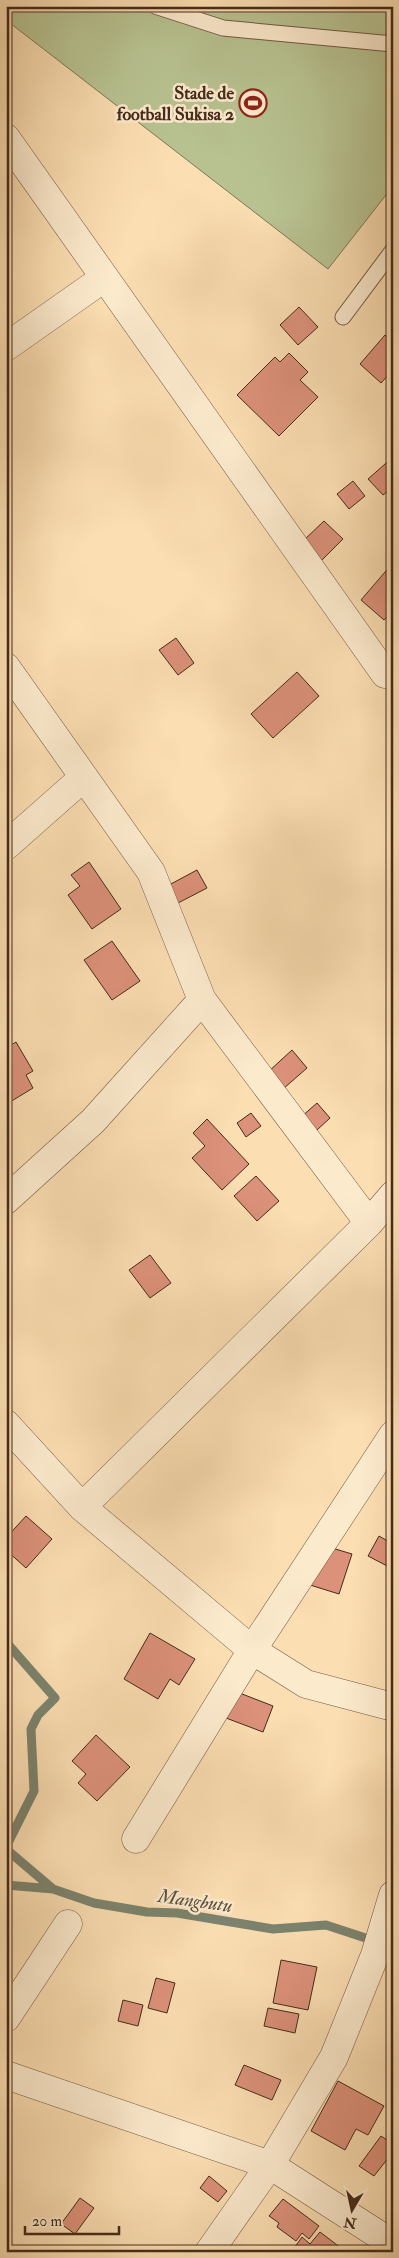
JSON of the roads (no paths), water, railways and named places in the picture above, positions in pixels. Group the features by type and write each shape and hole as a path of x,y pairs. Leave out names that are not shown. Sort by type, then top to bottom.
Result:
{"street":[{"path":"6,138 104,278 390,674"},
{"path":"6,348 104,278"},
{"path":"6,668 151,872 202,1000 369,1222"},
{"path":"6,846 84,777"},
{"path":"6,1200 93,1121 202,1000"},
{"path":"82,1507 369,1222 393,1195"},
{"path":"6,1424 82,1507 252,1650 306,1684 393,1707"},
{"path":"136,1839 252,1650 393,1435"},
{"path":"209,2252 270,2164 334,2057 378,1943 393,1895"},
{"path":"6,2018 68,1924"},
{"path":"6,2075 270,2164 393,2244"}],"lane":[{"path":"155,6 223,28 393,44"},
{"path":"343,317 393,250"}],"waterway":[{"name":"Mangbutu","path":"6,1642 55,1698 38,1715 31,1729 34,1791 6,1847"},
{"name":"Mangbutu","path":"6,1849 53,1889 94,1903 147,1912 177,1913 273,1929 326,1925 393,1947"},
{"path":"6,1885 53,1889"}],"place":[{"name":"Stade de football Sukisa 2","path":"253,103"}]}
